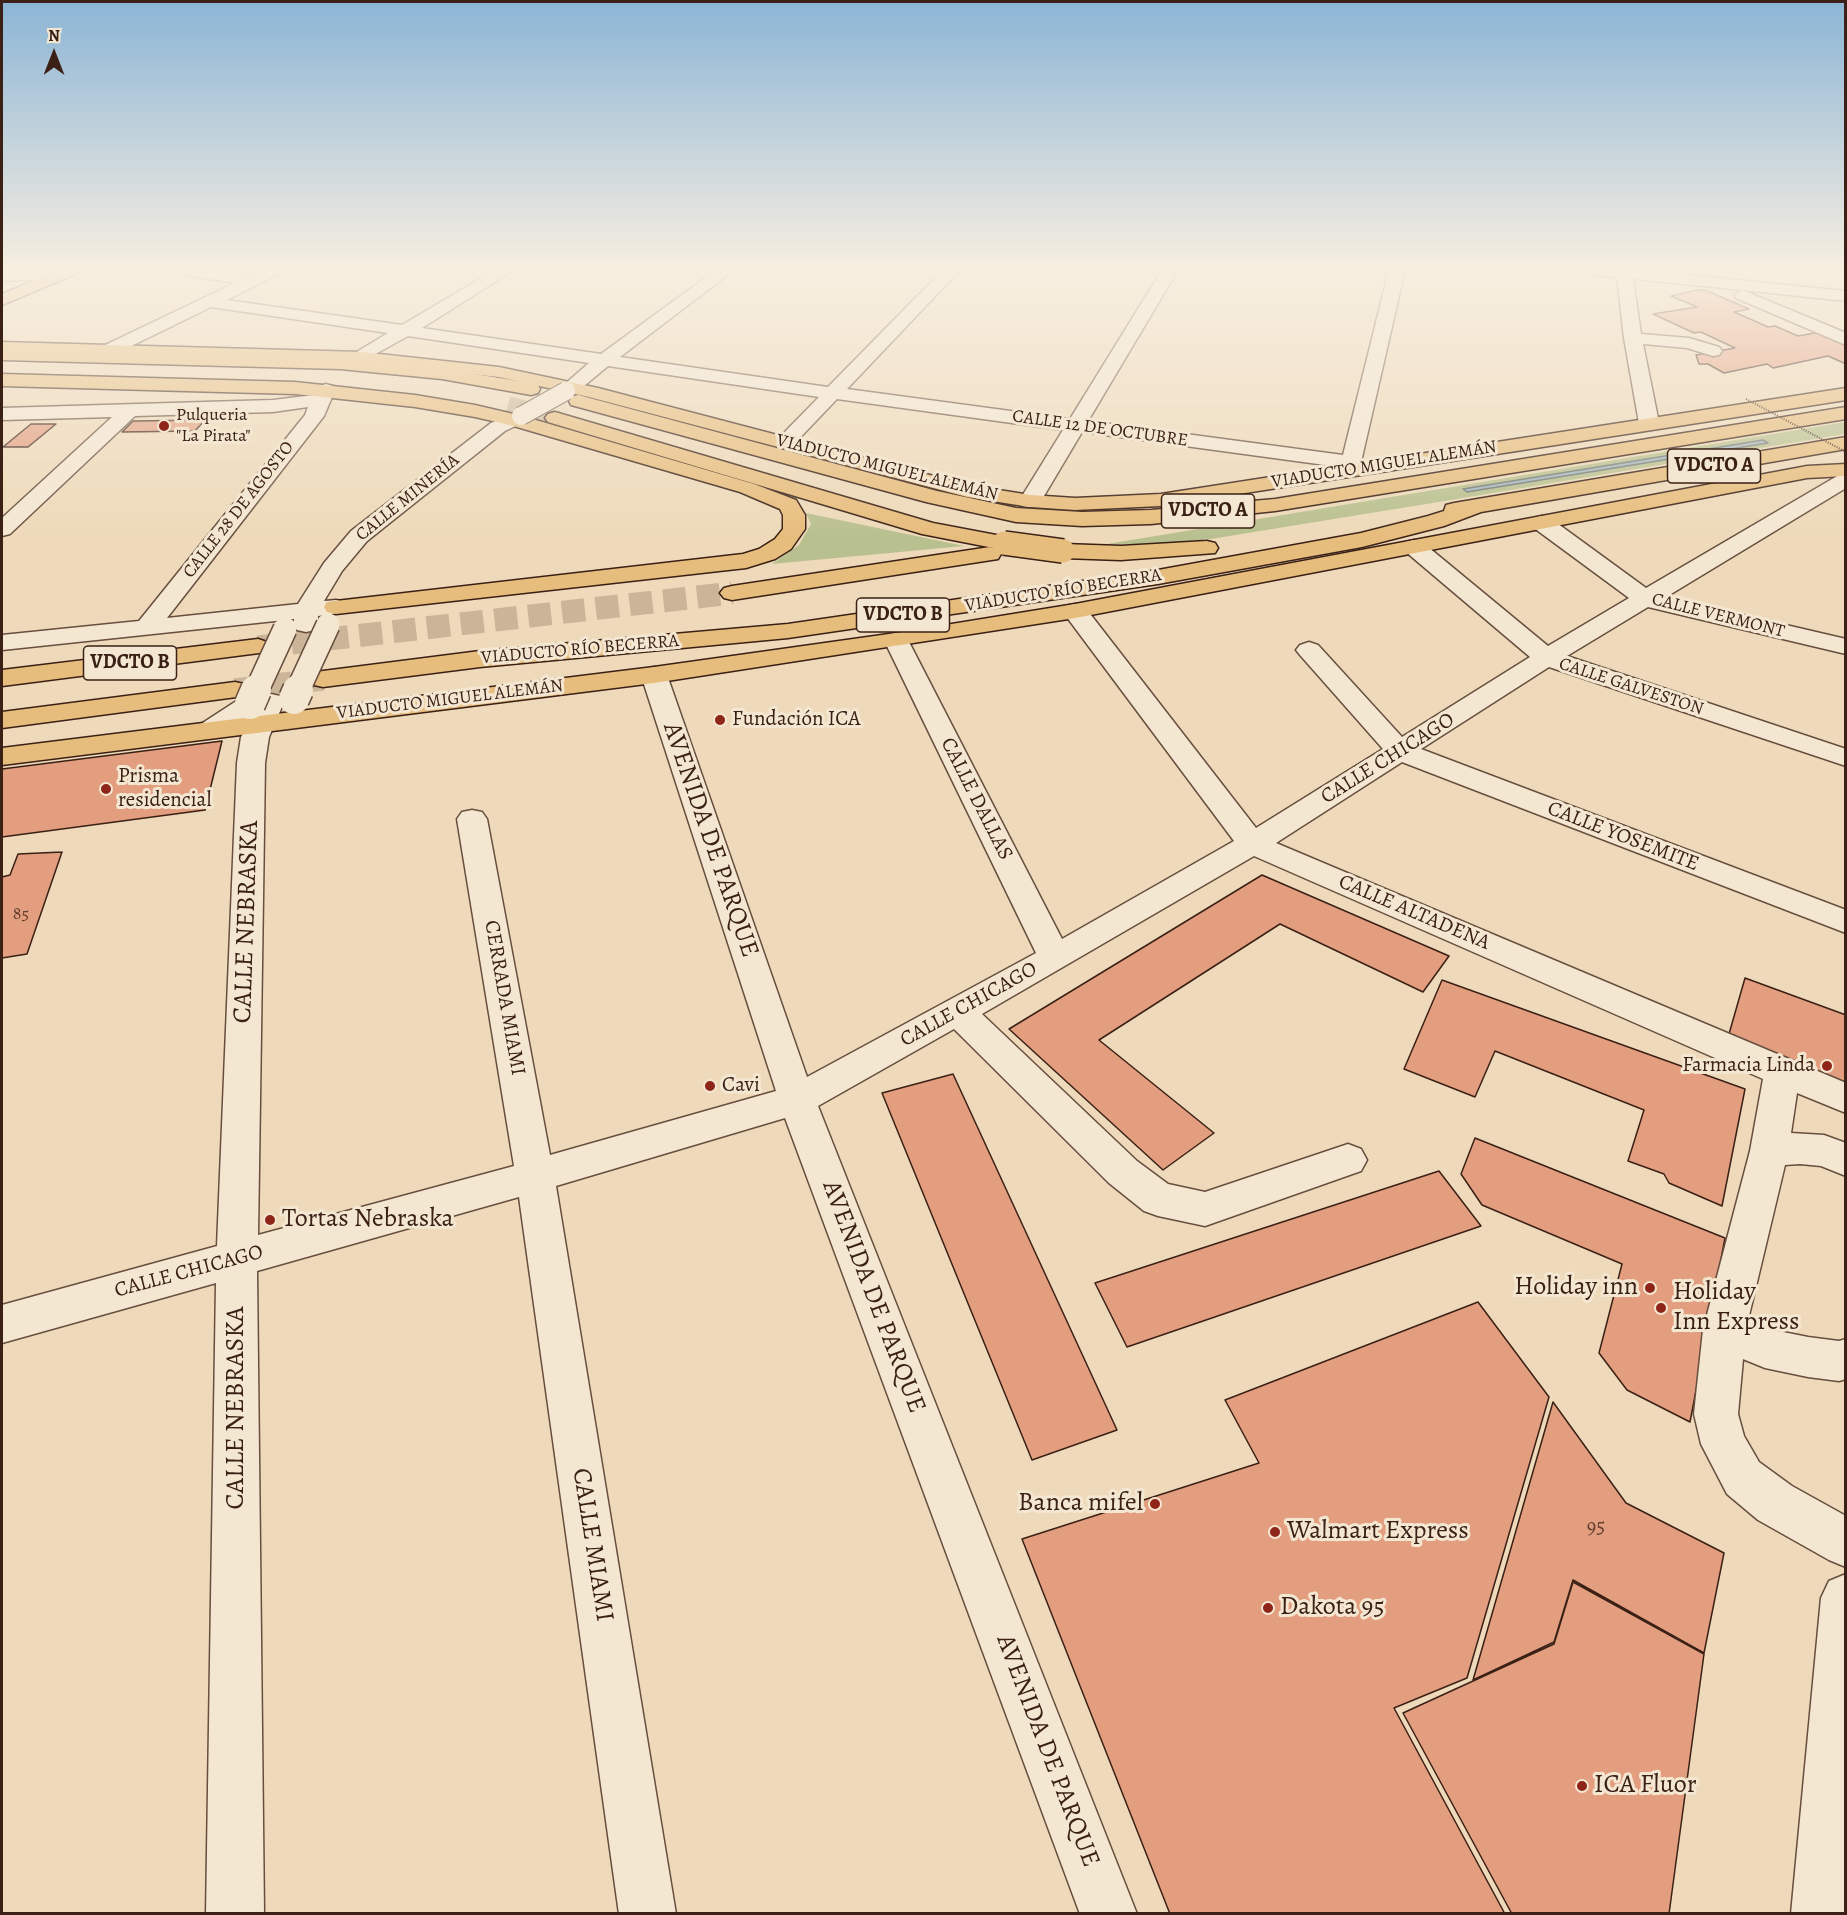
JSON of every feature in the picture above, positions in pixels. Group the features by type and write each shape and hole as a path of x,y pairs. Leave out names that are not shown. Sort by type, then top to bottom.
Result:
{"main road":[{"path":"166,359 340,364 432,373 531,389"},
{"name":"VIADUCTO MIGUEL ALEMÁN","path":"383,359 500,372 934,497 1016,515 1115,519 1275,505 1845,413"},
{"path":"2,371 320,379 400,387 515,414 739,486 788,505 795,522 790,536 783,544 767,554 746,561 311,614"},
{"path":"2,380 415,401 515,414"},
{"name":"VIADUCTO MIGUEL ALEMÁN","path":"572,393 785,442 967,491 1030,501 1075,504 1143,502 1350,466 1649,423 1749,404 1845,394"},
{"path":"1377,487 1449,465 1698,424 1749,404"},
{"name":"VIADUCTO MIGUEL ALEMÁN","path":"555,418 997,549 1063,546 1121,553 1170,552 1240,543 1583,489 1845,443"},
{"path":"1583,489 1617,490 1667,487 1802,465 1845,461"},
{"path":"718,465 739,486 790,487"},
{"name":"VIADUCTO MIGUEL ALEMÁN","path":"266,706 654,675 896,640 1075,611 1807,472 1845,470"},
{"path":"1063,546 1275,505"},
{"name":"VIADUCTO RÍO BECERRA","path":"323,679 515,655 788,631 969,606 1158,577 1362,540 1436,521 1474,507"},
{"name":"VDCTO B","path":"732,593 997,549"},
{"name":"VDCTO B","path":"2,678 258,647"},
{"path":"2,662 117,650 206,654"},
{"path":"2,757 211,730 266,706"},
{"name":"VDCTO B","path":"2,720 82,709 266,706"},
{"path":"2,736 26,730 82,709"}],"street":[{"name":"CALLE 12 DE OCTUBRE","path":"600,359 1350,466"},
{"path":"785,442 866,359"},
{"path":"1030,501 1116,359"},
{"path":"1350,466 1376,359"},
{"path":"1637,359 1649,423"},
{"name":"CALLE MINERÍA","path":"266,706 332,568 359,536 515,414 572,393 604,360"},
{"path":"2,414 287,406 324,395"},
{"name":"CALLE 28 DE AGOSTO","path":"147,626 314,416 324,395"},
{"path":"2,529 130,410"},
{"name":"CALLE MINERÍA","path":"365,561 383,540 419,508 516,431 515,414"},
{"name":"CALLE CHICAGO","path":"2,1324 535,1176 797,1100 1055,958 1252,844 1546,658 1845,479"},
{"name":"CALLE VERMONT","path":"1542,523 1645,599 1845,647"},
{"name":"CALLE GALVESTON","path":"1414,547 1546,658 1845,758"},
{"name":"CALLE ALTADENA","path":"1075,611 1252,844 1845,1099"},
{"path":"2,644 147,626 311,614"},
{"path":"266,706 311,614"},
{"name":"CALLE DALLAS","path":"896,640 1055,958"},
{"path":"1309,650 1400,751"},
{"name":"AVENIDA DE PARQUE","path":"654,675 797,1100 1110,1914"},
{"name":"CALLE NEBRASKA","path":"235,1914 237,1258 251,763 255,738 266,706"},
{"name":"CALLE YOSEMITE","path":"1400,751 1845,922"},
{"name":"CERRADA MIAMI","path":"472,819 535,1176"},
{"path":"958,1011 1123,1172 1158,1199 1205,1209 1348,1160"},
{"path":"1782,1072 1769,1151 1724,1330 1716,1414 1724,1444 1743,1478 1775,1503 1845,1543"},
{"path":"1769,1151 1800,1148 1824,1151 1845,1160"},
{"name":"CALLE MIAMI","path":"535,1176 648,1914"},
{"path":"1724,1330 1765,1348 1808,1357 1839,1361 1845,1359"},
{"path":"1820,1914 1836,1826 1845,1598"}],"path":[{"path":"1749,404 1845,452"}],"green space":[{"path":"1845,422 1845,434 1457,499 1211,539 1160,544 1101,545"},
{"path":"806,513 964,546 772,564 799,545 811,524"}],"water":[{"path":"1763,440 1768,443 1467,492 1463,489"}],"building":[{"path":"1697,359 1813,359 1773,368 1767,364 1724,373 1708,364 1699,364"},
{"path":"1836,359 1846,359 1846,364"},
{"name":"Pulqueria \"La Pirata\"","path":"205,420 195,431 122,432 133,421"},
{"path":"31,424 56,424 28,447 3,447"},
{"name":"Prisma residencial","path":"222,741 205,810 2,837 2,769"},
{"path":"62,852 27,954 2,958 2,877 10,875 18,854"},
{"path":"1262,875 1449,956 1423,992 1280,924 1099,1040 1214,1133 1163,1170 1009,1029"},
{"path":"1745,978 1846,1015 1846,1088 1727,1041"},
{"path":"1442,980 1745,1089 1722,1206 1669,1183 1664,1174 1628,1161 1644,1110 1495,1051 1475,1097 1404,1069"},
{"path":"953,1074 1117,1430 1032,1460 882,1093"},
{"name":"Holiday Inn Express","path":"1475,1138 1725,1238 1690,1422 1627,1390 1599,1353 1622,1264 1482,1205 1461,1174"},
{"path":"1439,1171 1481,1226 1127,1347 1095,1283"},
{"name":"Dakota 95","path":"1478,1302 1549,1397 1467,1678 1394,1708 1505,1914 1170,1914 1022,1539 1259,1463 1225,1400"},
{"path":"1553,1402 1626,1503 1724,1553 1704,1653 1573,1580 1554,1642 1473,1680"},
{"path":"1573,1582 1704,1654 1669,1914 1512,1914 1403,1713 1554,1644"}],"tunnel":[{"path":"508,405 555,418"},
{"path":"258,647 732,593"},
{"path":"235,690 323,679"}],"place":[{"name":"Pulqueria \"La Pirata\"","path":"164,426"},
{"name":"Fundación ICA","path":"720,720"},
{"name":"Prisma residencial","path":"106,789"},
{"name":"Farmacia Linda","path":"1827,1066"},
{"name":"Cavi","path":"710,1086"},
{"name":"Tortas Nebraska","path":"270,1220"},
{"name":"Holiday inn","path":"1650,1288"},
{"name":"Holiday Inn Express","path":"1661,1308"},
{"name":"Banca mifel","path":"1155,1504"},
{"name":"Walmart Express","path":"1275,1532"},
{"name":"Dakota 95","path":"1268,1608"},
{"name":"ICA Fluor","path":"1582,1786"}]}
